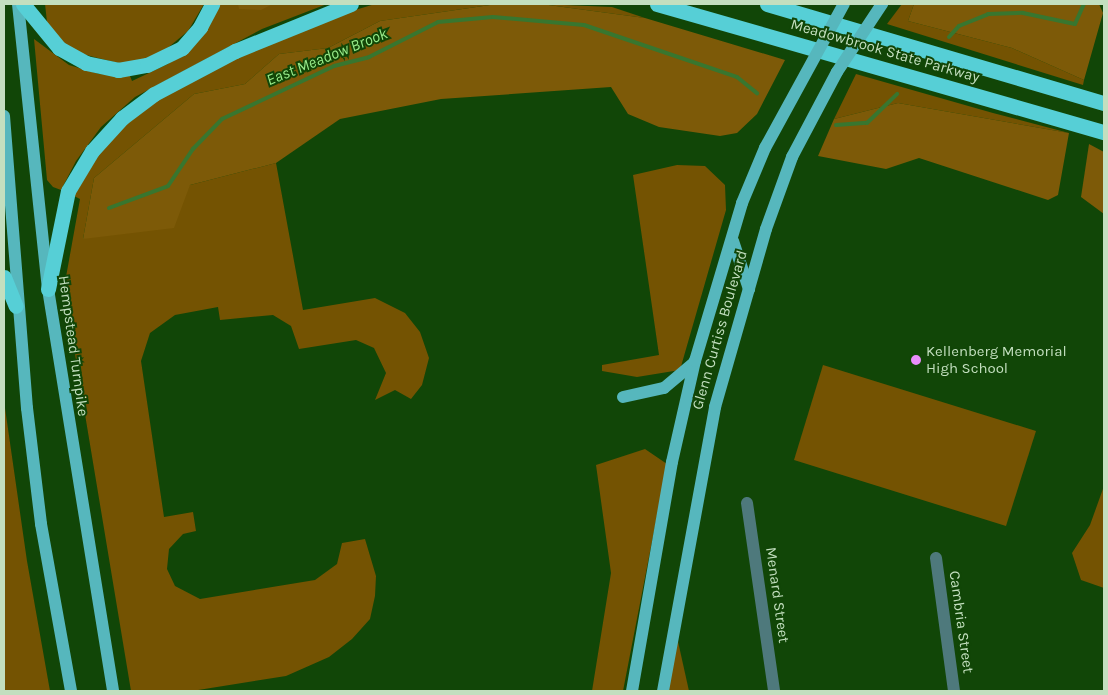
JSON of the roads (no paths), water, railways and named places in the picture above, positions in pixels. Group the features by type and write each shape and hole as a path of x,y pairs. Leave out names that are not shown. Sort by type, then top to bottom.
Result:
{"highway":[{"path":"23,4 59,48 86,63 118,70 147,66 182,48 200,27 212,4"},
{"path":"48,289 68,191 92,151 122,118 154,94 235,51 351,4"},
{"name":"Meadowbrook State Parkway","path":"657,4 1104,132"},
{"name":"Meadowbrook State Parkway","path":"767,4 1104,103"},
{"path":"4,276 16,306"}],"main road":[{"name":"Hempstead Turnpike","path":"18,4 48,289 113,691"},
{"name":"Glenn Curtiss Boulevard","path":"632,691 672,462 695,361 733,233 765,148 844,4"},
{"name":"Glenn Curtiss Boulevard","path":"663,691 711,427 749,289 792,157 837,72 882,4"},
{"path":"4,116 16,306 41,524 72,691"},
{"path":"733,233 736,258 749,289"},
{"path":"622,397 664,388 695,361"}],"street":[{"name":"Menard Street","path":"747,503 774,691"},
{"name":"Cambria Street","path":"936,558 954,691"}],"waterway":[{"path":"949,37 959,26 988,14 1023,13 1075,24 1084,4"},
{"name":"East Meadow Brook","path":"109,208 168,186 193,149 222,119 334,66 369,57 438,22 493,17 584,25 737,77 757,93"},
{"path":"836,125 867,123 897,94"}],"place":[{"name":"Kellenberg Memorial High School","path":"916,360"}]}
